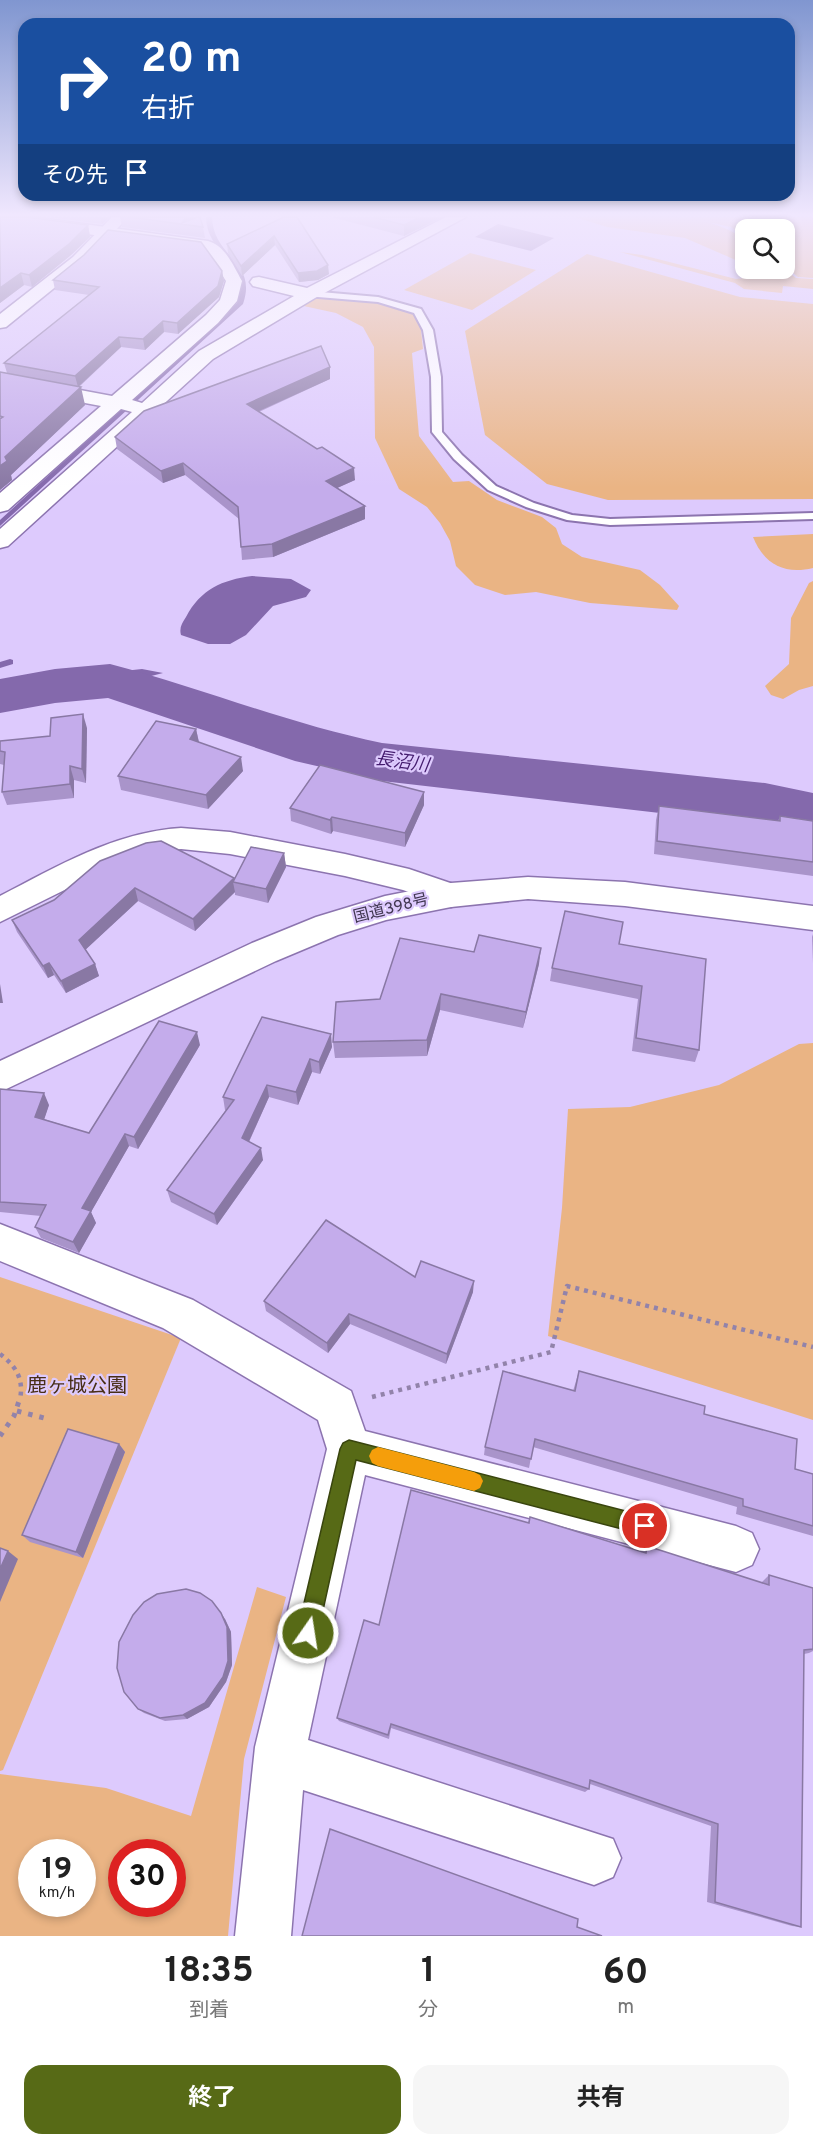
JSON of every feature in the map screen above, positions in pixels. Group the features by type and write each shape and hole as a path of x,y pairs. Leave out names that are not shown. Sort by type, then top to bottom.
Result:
{"main road":[{"path":"0,323 21,307"},
{"path":"0,505 223,307"},
{"path":"0,541 146,410 182,374 206,355 286,307"},
{"path":"0,381 120,401 146,410"},
{"path":"0,910 118,851 180,837 228,843 381,872 407,878 451,895"},
{"name":"国道398号","path":"0,1077 264,952 327,926 385,908 451,895 528,888 584,890 813,918"},
{"path":"0,1242 178,1314 336,1406 349,1449 280,1757 263,1936"},
{"path":"349,1449 736,1549"},
{"path":"280,1757 594,1858"}],"lane":[{"path":"409,307 418,311 428,330 434,368 437,432 458,457 492,488 571,518 610,522 813,516"}],"path":[{"path":"336,1406 551,1352 567,1286 813,1347"},
{"path":"0,1354 9,1359 19,1371 22,1387 17,1411 11,1424 0,1436"},
{"path":"17,1411 44,1418"}],"green space":[{"path":"310,307 401,307 413,312 421,330 423,349 412,353 419,436 453,482 469,481 497,500 542,517 556,528 562,544 582,557 640,570 660,585 679,606 677,610 590,603 536,592 505,595 475,585 456,566 450,541 440,523 427,507 399,489 375,438 374,347 363,327 336,313"},
{"path":"502,307 813,307 813,499 608,500 547,484 485,435 465,331"},
{"path":"813,534 813,568 803,570 784,568 769,561 753,537"},
{"path":"813,581 813,686 799,690 783,699 771,695 765,686 789,664 791,618 809,583"},
{"path":"813,1043 813,1420 548,1336 562,1208 568,1109 630,1107 719,1085 799,1044"},
{"name":"鹿ヶ城公園","path":"0,1277 181,1338 3,1770 0,1771"},
{"path":"257,1587 286,1597 244,1759 228,1936 0,1936 0,1774 106,1788 191,1816"}],"shaded area":[{"path":"252,576 291,579 311,590 306,597 273,606 246,635 230,644 208,644 181,635 183,621 198,599 222,583"},
{"path":"142,669 163,673 100,689 62,690 0,702 0,689 40,680"}],"building":[{"path":"74,307 194,307 177,323 163,321 143,339 119,337 75,376 4,363"},
{"path":"321,346 330,367 247,404 317,449 322,447 354,468 326,481 365,506 272,544 241,547 238,507 183,463 161,471 115,437 144,411"},
{"path":"0,372 81,387 5,457 7,461 0,466 0,419 3,417 0,416"},
{"path":"83,714 82,769 70,766 70,784 2,792 5,752 0,751 0,741 50,736 51,718"},
{"path":"156,721 196,729 190,739 241,757 206,795 118,776"},
{"path":"320,765 424,792 405,833 332,817 330,820 290,808"},
{"path":"659,806 780,821 780,816 813,821 813,862 657,841"},
{"path":"161,841 234,878 193,919 135,888 79,940 95,964 61,981 49,963 43,966 12,920 54,900 100,861 146,843"},
{"path":"251,847 284,853 266,889 233,882"},
{"path":"565,911 623,922 619,944 706,959 699,1050 636,1038 642,986 552,968"},
{"path":"479,935 541,948 526,1012 441,994 427,1040 333,1042 336,1002 380,999 400,938 474,952"},
{"path":"262,1017 331,1034 319,1062 310,1059 296,1092 267,1085 242,1138 261,1148 214,1214 167,1190 234,1100 223,1097"},
{"path":"159,1021 197,1032 134,1137 125,1134 82,1208 91,1211 73,1242 35,1227 46,1205 0,1202 0,1089 44,1093 35,1117 89,1133"},
{"path":"326,1220 415,1277 421,1261 474,1281 447,1354 349,1314 327,1343 264,1301"},
{"path":"503,1371 575,1391 579,1371 705,1406 704,1414 797,1439 795,1469 813,1474 813,1526 743,1506 743,1499 535,1439 531,1459 485,1447"},
{"path":"68,1429 119,1444 76,1552 22,1535"},
{"path":"411,1490 529,1523 530,1517 646,1553 647,1546 769,1585 769,1575 813,1588 813,1649 804,1650 801,1927 715,1902 718,1824 590,1780 589,1789 391,1724 388,1735 337,1718 364,1620 379,1625"},
{"path":"0,1548 8,1551 0,1569"},
{"path":"186,1589 200,1593 212,1601 221,1613 227,1627 228,1661 223,1677 205,1703 183,1715 160,1718 138,1709 124,1692 117,1668 119,1642 133,1615 144,1602 157,1594"},
{"path":"330,1829 578,1919 577,1927 602,1936 302,1936"}],"waterway":[{"path":"0,524 236,307"},
{"path":"0,665 10,662"},
{"name":"長沼川","path":"0,696 55,686 110,681 315,748 382,762 765,804 813,814"}],"slow traffic":[{"path":"378,1456 474,1481"}],"route":[{"path":"308,1633 349,1449 645,1526"}]}
